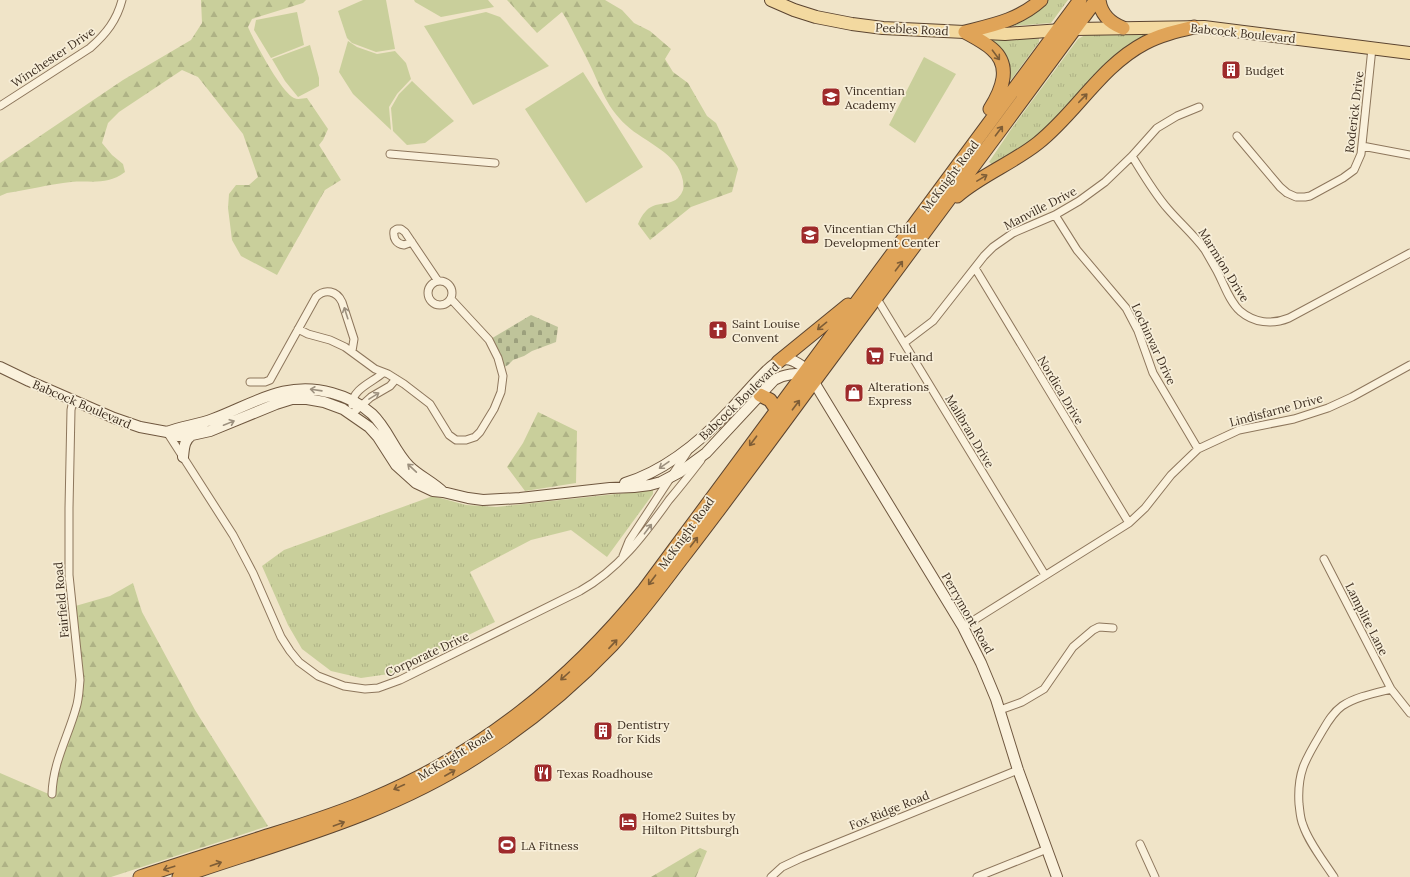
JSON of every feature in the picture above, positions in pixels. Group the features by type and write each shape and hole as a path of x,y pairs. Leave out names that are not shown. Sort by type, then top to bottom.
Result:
{"highway":[{"path":"965,32 1010,20 1024,13 1041,0"},
{"name":"McKnight Road","path":"140,877 313,821 373,799 430,772 467,750 502,727 564,677 592,650 648,584 1080,0"},
{"name":"McKnight Road","path":"179,877 337,825 397,800 435,781 472,760 508,736 542,710 585,672 614,643 635,618 728,498 1096,0"},
{"path":"1099,0 1102,11 1108,19 1115,25 1123,28"},
{"path":"940,210 970,186 1024,153 1044,138 1109,70 1130,52 1160,36 1194,27"},
{"path":"946,180 996,99 1001,90 1003,80 1002,66 996,54 989,47 965,32"},
{"path":"778,362 863,292"},
{"path":"760,395 770,400 776,409"}],"main road":[{"name":"Peebles Road","path":"771,0 805,14 852,24 883,28 1005,34 1075,29"},
{"name":"Babcock Boulevard","path":"1075,29 1214,28 1410,53"}],"street":[{"name":"Winchester Drive","path":"0,106 97,42 106,34 112,25 122,0"},
{"name":"Roderick Drive","path":"1237,136 1280,187 1287,193 1301,197 1314,194 1350,173 1358,163 1362,146 1372,48"},
{"name":"Manville Drive","path":"904,343 933,321 988,251 1005,238 1022,229 1056,215 1079,202 1098,188 1132,156 1151,134 1164,123 1182,113 1199,107"},
{"path":"1362,146 1410,155"},
{"path":"390,154 495,163"},
{"name":"Marmion Drive","path":"1132,156 1157,196 1190,231 1204,249 1234,304 1241,312 1252,318 1274,323 1289,318 1410,253"},
{"name":"Lochinvar Drive","path":"1056,215 1064,230 1078,250 1126,308 1138,331 1153,373 1198,449"},
{"path":"412,242 438,281"},
{"name":"Nordica Drive","path":"975,268 1129,523"},
{"path":"438,281 444,282 452,291 451,299 442,305 438,305 431,301 428,294 428,290 432,284 438,281"},
{"path":"250,382 265,382 270,380 316,297 325,292 334,292 342,302 354,339 352,351"},
{"name":"Malibran Drive","path":"876,297 1045,575"},
{"path":"298,329 308,334 330,340 352,351 375,369 396,379 430,404 438,415 446,432 452,438 466,440 475,437 480,432 500,397 503,385 502,372 498,358 489,340 451,299"},
{"name":"Babcock Boulevard","path":"610,488 633,481 654,472 696,442 778,362 786,359 790,360 804,372"},
{"name":"Lindisfarne Drive","path":"963,627 1129,523 1148,505 1171,475 1198,449 1239,430 1294,419 1328,408 1352,397 1410,365"},
{"name":"Babcock Boulevard","path":"0,367 29,381 135,426 149,430 167,432 178,436 210,431 292,399 320,401 343,409 363,421 374,432 396,465 409,478 424,488 433,492 443,492 483,500 520,498 650,485 671,477 706,453 771,383 778,378 787,375 804,372"},
{"path":"804,372 814,382"},
{"path":"352,414 352,401 357,393 383,373"},
{"path":"352,414 371,397 391,385 396,379"},
{"name":"Perrymont Road","path":"814,382 963,627 981,663 1000,710 1018,770 1057,877"},
{"name":"Babcock Boulevard","path":"167,432 202,423 270,395 287,390 317,390 338,395 361,406 378,420 398,452 410,467 436,485 443,492"},
{"name":"Fairfield Road","path":"52,794 53,776 76,708 80,680 69,575 71,410 73,400"},
{"name":"Corporate Drive","path":"167,432 241,549 277,629 290,652 312,673 327,681 358,688 378,688 406,678 580,591 603,577 636,545 706,453"},
{"path":"183,458 185,441 192,435"},
{"name":"Corporate Drive","path":"622,558 629,541 696,442"},
{"name":"Lamplite Lane","path":"1324,559 1391,689 1410,713"},
{"path":"1000,710 1022,702 1044,689 1073,647 1093,630 1099,627 1113,628"},
{"path":"1334,877 1309,839 1302,823 1299,790 1302,770 1309,754 1335,712 1349,703 1391,689"},
{"name":"Fox Ridge Road","path":"771,877 782,867 800,858 1018,770"},
{"path":"1140,844 1155,877"},
{"path":"977,877 1047,849"}],"green space":[{"path":"201,0 306,0 303,3 252,19 248,27 275,77 282,86 294,98 307,98 328,129 319,145 341,180 325,190 277,275 241,256 232,240 228,208 229,194 236,185 249,185 258,177 243,134 198,77 182,70 119,112 108,123 102,143 112,155 123,164 125,172 105,181 63,183 7,193 0,196 0,163 123,80 191,40 202,23"},
{"path":"363,0 386,0 395,49 376,52 352,43 347,38 338,11"},
{"path":"414,0 488,0 494,7 441,17"},
{"path":"507,0 605,0 622,10 634,23 650,31 671,49 665,59 673,72 688,83 707,116 716,123 738,169 732,192 691,207 650,240 638,224 643,214 651,207 671,202 680,196 683,190 683,181 680,171 668,155 626,125 614,112 562,12 537,33"},
{"path":"1048,0 1068,0 1051,23 1000,27 1035,10"},
{"path":"297,12 304,45 271,58 254,30 256,20"},
{"path":"486,12 500,17 549,66 473,105 424,26"},
{"path":"1152,33 1038,136 994,166 989,162 1012,128 1078,39 1085,35"},
{"path":"1039,38 1039,42 1011,80 1008,79 989,40"},
{"path":"348,41 357,47 377,54 395,51 406,63 411,79 397,94 389,107 391,130 353,94 339,72"},
{"path":"310,45 319,78 319,86 298,97 285,81 272,59"},
{"path":"924,57 956,74 915,143 889,125"},
{"path":"583,72 643,167 586,203 525,109"},
{"path":"412,81 454,121 425,143 407,145 393,131 391,108 399,94"},
{"path":"531,315 558,327 556,342 513,360 501,369 489,340"},
{"path":"538,412 577,431 576,483 525,491 507,467 523,443"},
{"path":"653,490 653,494 607,557 571,530 531,540 470,572 495,622 389,674 361,678 331,671 302,649 288,625 262,566 284,550 433,496 466,505 496,507"},
{"path":"133,583 142,612 195,710 268,826 111,877 0,877 0,773 51,795 79,695 72,607 110,596"},
{"path":"700,848 707,851 696,877 651,877"}],"place":[{"name":"Budget","path":"1231,70"},
{"name":"Vincentian Academy","path":"831,97"},
{"name":"Vincentian Child Development Center","path":"810,235"},
{"name":"Saint Louise Convent","path":"718,330"},
{"name":"Fueland","path":"875,356"},
{"name":"Alterations Express","path":"854,393"},
{"name":"Dentistry for Kids","path":"603,731"},
{"name":"Texas Roadhouse","path":"543,773"},
{"name":"Home2 Suites by Hilton Pittsburgh","path":"628,822"},
{"name":"LA Fitness","path":"507,845"}]}
